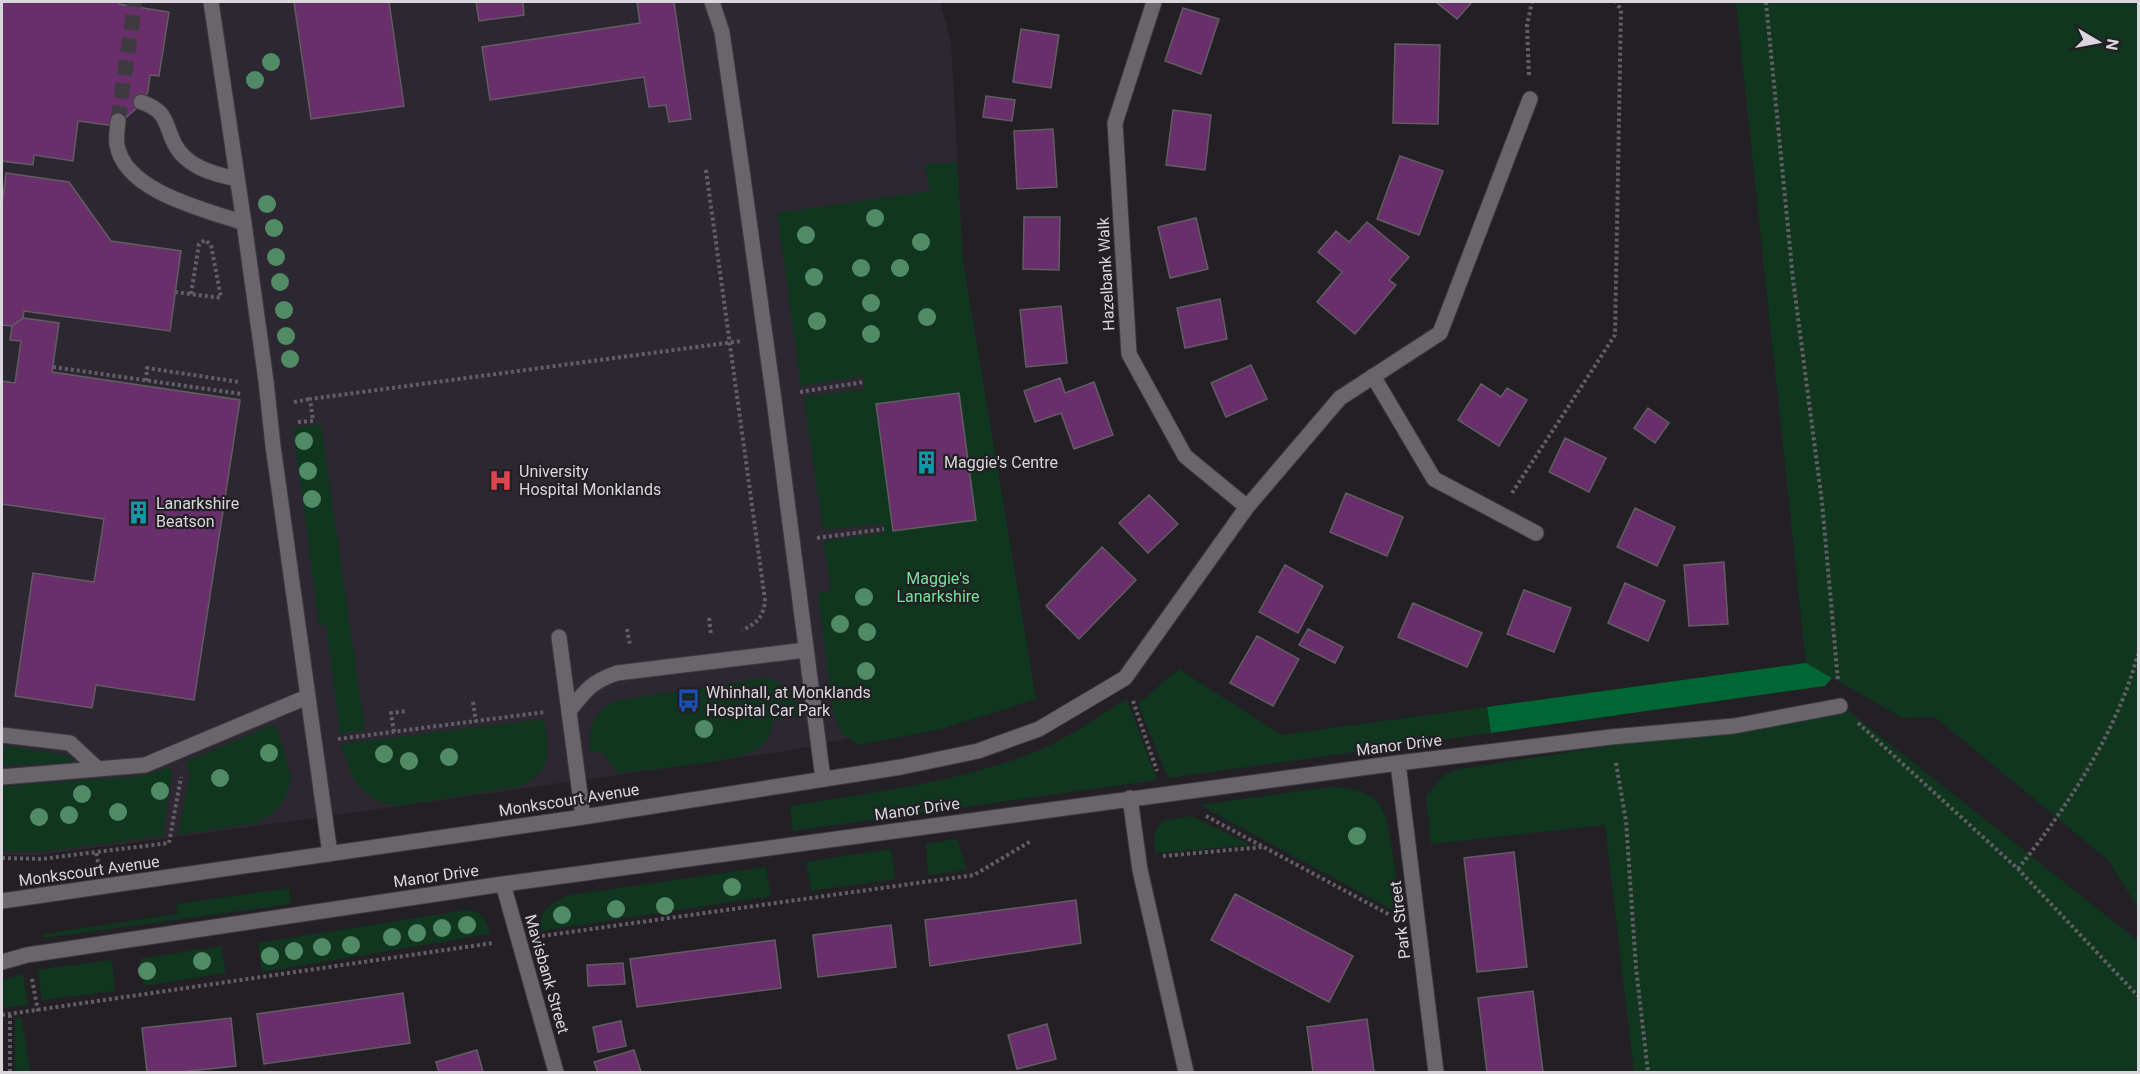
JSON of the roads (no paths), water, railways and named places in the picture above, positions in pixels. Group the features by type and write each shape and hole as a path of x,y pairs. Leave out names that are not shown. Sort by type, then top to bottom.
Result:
{"street":[{"path":"211,2 244,223 330,854"},
{"path":"712,2 722,32 766,338 823,779"},
{"name":"Hazelbank Walk","path":"1154,2 1115,123 1129,354 1185,456 1247,507"},
{"path":"1247,507 1340,398 1440,333 1530,99"},
{"path":"141,102 162,113 175,144 188,160 207,172 237,179"},
{"path":"118,122 117,144 121,157 152,189 178,201 244,223"},
{"path":"1373,376 1434,479 1536,532"},
{"name":"Monkscourt Avenue","path":"2,901 583,817 902,767 978,751 1038,729 1125,678 1247,507"},
{"path":"559,637 583,817"},
{"path":"569,711 586,689 599,680 617,673 806,650"},
{"path":"2,777 146,765 307,697"},
{"name":"Manor Drive","path":"2,962 39,954 503,884 1398,763 1611,736 1734,726 1840,706"},
{"path":"2,735 70,742 98,769"},
{"name":"Park Street","path":"1398,763 1436,1072"},
{"path":"1130,798 1138,859 1186,1072"},
{"name":"Mavisbank Street","path":"503,884 556,1072"}],"tunnel":[{"path":"118,121 135,2"}],"place":[{"name":"Maggie's Centre","path":"926,462"},
{"name":"University Hospital Monklands","path":"501,480"},
{"name":"Lanarkshire Beatson","path":"138,512"},
{"name":"Whinhall, at Monklands Hospital Car Park","path":"688,701"}],"park label":[{"name":"Maggie's Lanarkshire","path":"938,587"}]}
